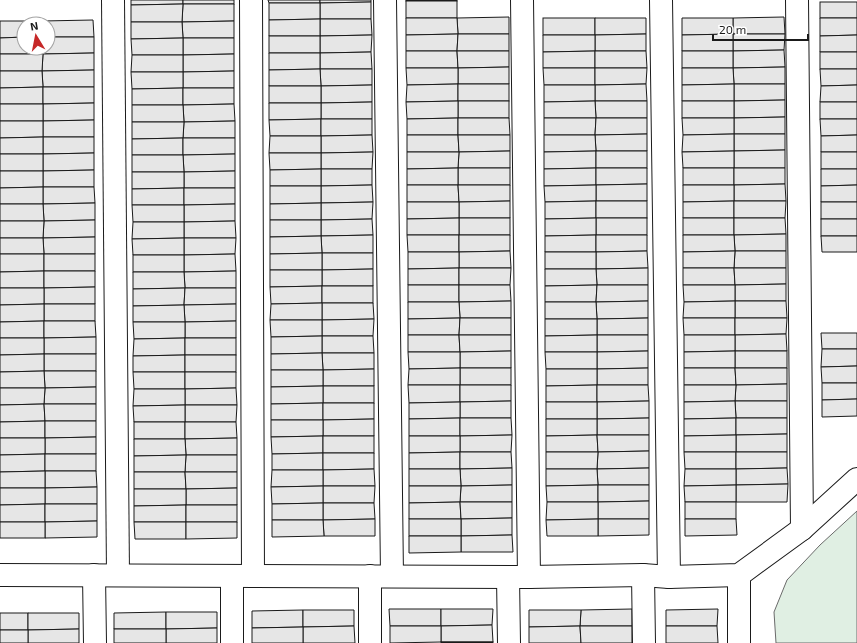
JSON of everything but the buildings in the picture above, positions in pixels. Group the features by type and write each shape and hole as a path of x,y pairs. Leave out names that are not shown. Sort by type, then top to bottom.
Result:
{"street":[{"path":"113,0 118,575"},
{"path":"251,0 253,576"},
{"path":"385,0 392,576"},
{"path":"509,643 518,577 522,0"},
{"path":"661,0 669,577"},
{"path":"797,0 802,529"},
{"path":"0,575 518,577 643,575 669,577 739,575 802,529 857,479"},
{"path":"94,575 95,643"},
{"path":"643,575 644,643"},
{"path":"739,575 739,643"},
{"path":"232,576 232,643"},
{"path":"370,576 370,643"}],"green space":[{"path":"857,511 857,643 776,643 774,612 787,580 820,545"}]}
